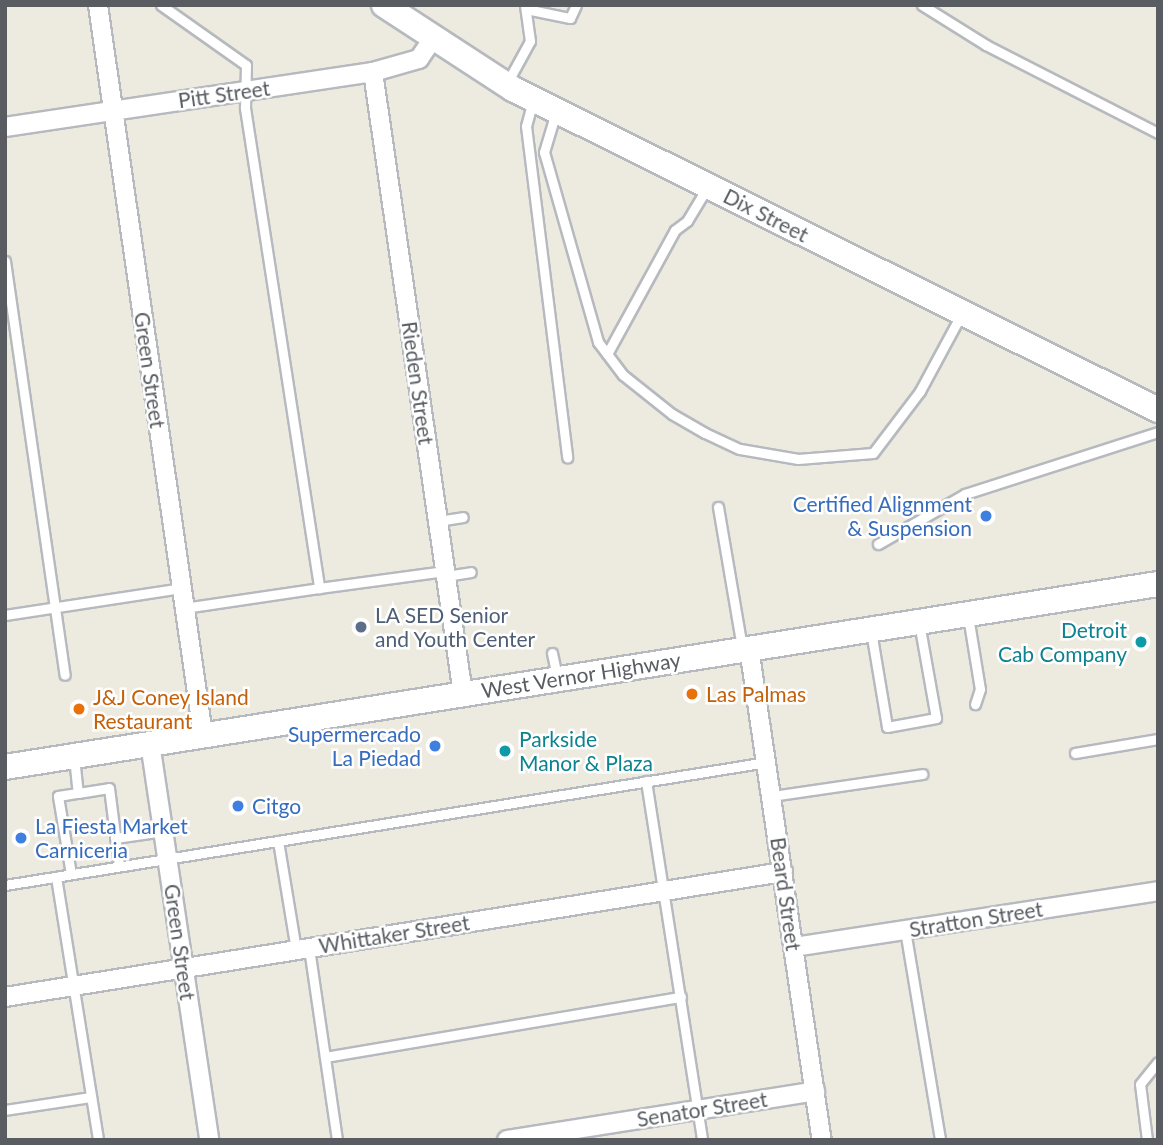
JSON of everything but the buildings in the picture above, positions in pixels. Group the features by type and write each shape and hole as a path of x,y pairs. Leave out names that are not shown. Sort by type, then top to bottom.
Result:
{"street":[{"name":"Green Street","path":"98,5 202,735"},
{"name":"Dix Street","path":"384,5 432,40 506,85 1158,410"},
{"name":"Pitt Street","path":"5,127 373,72 419,59 432,40"},
{"name":"Rieden Street","path":"373,72 463,694"},
{"name":"West Vernor Highway","path":"5,766 1158,584"},
{"name":"Beard Street","path":"746,649 772,796 822,1140"},
{"name":"Green Street","path":"150,743 209,1140"},
{"name":"Whittaker Street","path":"5,997 783,872"},
{"name":"Stratton Street","path":"794,947 1158,891"},
{"name":"Senator Street","path":"507,1140 815,1091"}],"lane":[{"path":"161,5 246,65 245,108 319,588"},
{"path":"506,85 530,41 525,7 570,18 576,5"},
{"path":"922,5 986,45 1158,133"},
{"path":"533,99 526,126 567,457"},
{"path":"557,110 544,152 584,302 598,342 623,374 672,414 740,449 798,459 873,453 920,391 962,313"},
{"path":"607,354 675,230 687,221 708,186"},
{"path":"5,261 65,675"},
{"path":"878,544 965,494 1158,432"},
{"path":"718,507 746,649"},
{"path":"438,521 463,517"},
{"path":"184,608 319,588 471,572"},
{"path":"5,615 181,588"},
{"path":"967,614 980,689 975,704"},
{"path":"870,629 887,727 936,718 919,621"},
{"path":"552,653 557,678"},
{"path":"1075,753 1158,739"},
{"path":"74,756 78,793"},
{"path":"5,885 766,762"},
{"path":"772,796 922,774"},
{"path":"646,781 702,1140"},
{"path":"71,874 58,796 109,788 119,866"},
{"path":"115,838 163,831"},
{"path":"278,841 325,1057 337,1140"},
{"path":"56,877 97,1140"},
{"path":"905,930 940,1140"},
{"path":"325,1057 681,997"},
{"path":"1147,1140 1140,1084 1158,1062"},
{"path":"5,1110 91,1097"}],"place":[{"name":"Certified Alignment & Suspension","path":"986,516"},
{"name":"LA SED Senior and Youth Center","path":"361,627"},
{"name":"Detroit Cab Company","path":"1141,642"},
{"name":"Las Palmas","path":"692,694"},
{"name":"J&J Coney Island Restaurant","path":"79,709"},
{"name":"Supermercado La Piedad","path":"435,746"},
{"name":"Parkside Manor & Plaza","path":"505,751"},
{"name":"Citgo","path":"238,806"},
{"name":"La Fiesta Market Carniceria","path":"21,838"}]}
